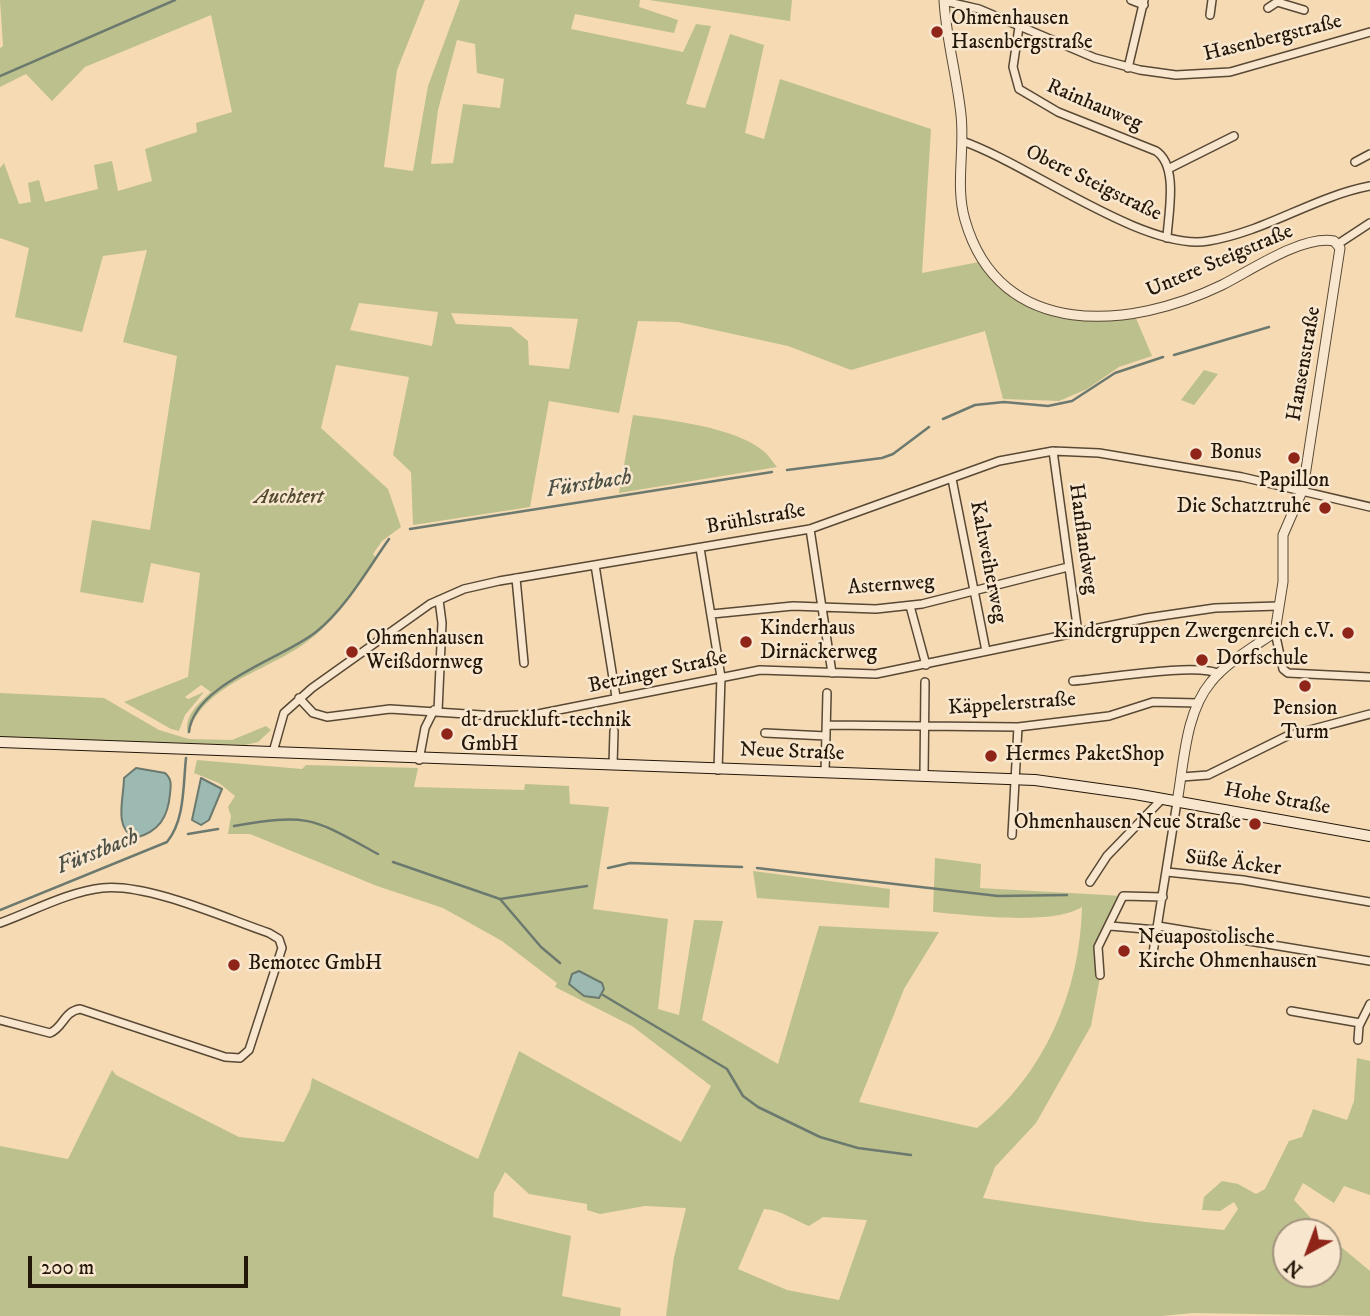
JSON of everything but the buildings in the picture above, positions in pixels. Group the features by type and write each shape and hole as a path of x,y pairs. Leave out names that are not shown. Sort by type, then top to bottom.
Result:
{"main road":[{"name":"Neue Straße","path":"0,742 419,760 1016,779 1076,785 1177,802"},
{"name":"Hohe Straße","path":"1177,802 1370,836"}],"street":[{"name":"Hasenbergstraße","path":"944,0 979,9 1070,49 1128,68 1176,75 1214,75 1370,32"},
{"name":"Untere Steigstraße","path":"944,0 962,141 961,201 976,248 1004,284 1025,300 1049,310 1088,317 1148,312 1206,292 1247,270 1303,247 1325,240 1338,244 1370,223"},
{"path":"1128,68 1144,3 1131,0"},
{"path":"1210,15 1212,0"},
{"path":"1268,8 1278,1 1304,10"},
{"name":"Rainhauweg","path":"1019,27 1013,67 1019,89 1058,112 1156,151 1166,159 1168,169"},
{"path":"1167,238 1168,169 1234,136"},
{"name":"Obere Steigstraße","path":"962,141 1149,233 1198,243 1226,237 1331,195 1370,186"},
{"path":"1355,162 1370,154"},
{"name":"Hansenstraße","path":"1275,632 1283,582 1284,530 1303,489 1341,255 1338,244"},
{"name":"Brühlstraße","path":"273,752 280,720 299,698 404,621 439,600 474,586 810,529 1012,457 1053,451 1122,456 1303,489 1370,507"},
{"name":"Hanflandweg","path":"1053,451 1078,633"},
{"name":"Kaltweiherweg","path":"952,479 986,651"},
{"path":"810,529 832,673"},
{"path":"700,548 722,677 718,769"},
{"path":"595,565 616,697"},
{"name":"Asternweg","path":"712,614 764,608 864,609 910,606 975,593 1068,567"},
{"path":"516,578 524,663"},
{"path":"419,760 425,728 436,710 442,623 439,600"},
{"name":"Betzinger Straße","path":"299,698 308,709 320,716 390,709 523,716 566,710 616,697 760,670 876,674 1195,610 1258,604 1279,606"},
{"path":"910,606 926,665"},
{"path":"1152,959 1181,777 1198,703 1219,674 1275,632 1283,669 1288,673 1370,677"},
{"path":"1073,681 1174,671 1209,670 1219,674"},
{"path":"924,776 925,682"},
{"path":"825,773 828,693"},
{"name":"Käppelerstraße","path":"827,725 1018,727 1109,716 1153,702 1198,703"},
{"path":"1181,777 1208,775 1266,744 1370,714"},
{"path":"1012,835 1018,727"},
{"path":"613,765 614,731"},
{"path":"765,733 826,736"},
{"path":"1090,882 1107,856 1162,799"},
{"name":"Süße Äcker","path":"1167,872 1370,902"},
{"path":"0,923 78,893 119,887 157,896 269,933 279,939 282,948 249,1049 240,1058 225,1057 80,1009 69,1013 56,1031 50,1033 0,1020"},
{"path":"1100,975 1098,947 1123,896 1163,897"},
{"path":"1110,926 1158,928 1370,961"},
{"path":"1358,1041 1360,1023 1370,1004"},
{"path":"1291,1011 1360,1023"}],"green space":[{"name":"Auchtert","path":"0,0 425,0 397,70 384,167 413,171 428,86 460,0 640,0 639,7 678,20 674,33 575,14 571,29 683,52 696,24 711,26 686,104 705,108 730,34 764,45 745,133 764,139 780,79 931,129 922,273 979,262 994,280 1011,294 1048,312 1090,318 1135,316 1152,356 1119,367 1087,389 1059,401 1003,399 985,331 851,370 788,346 678,322 638,321 619,413 549,401 530,507 413,525 411,472 393,455 409,377 336,365 321,428 388,489 401,527 382,541 373,554 377,559 326,626 289,654 221,691 196,717 188,734 190,716 211,692 201,685 185,697 188,699 204,692 185,715 179,731 124,702 188,677 200,573 151,563 143,603 80,592 92,520 150,530 177,356 123,342 147,250 103,256 82,332 15,317 29,248 0,238 0,168 4,163 19,204 31,202 28,183 39,180 45,202 98,189 94,165 112,161 118,191 152,181 145,149 197,132 196,123 232,112 211,15 85,67 52,101 26,74 0,87 0,48 3,46","holes":["457,40 475,44 477,73 504,79 500,108 463,104 453,163 431,164 438,110","359,303 438,312 432,346 350,330","451,313 578,319 569,369 529,365 528,341 511,327 456,324"]},
{"path":"649,0 792,0 790,21"},
{"path":"1204,370 1218,374 1194,405 1181,400"},
{"path":"633,415 701,426 735,436 762,450 777,467 619,493"},
{"path":"0,693 104,698 159,730 189,739 232,740 266,726 271,730 258,742 245,745 0,737"},
{"path":"197,760 302,769 306,765 418,768 414,787 524,790 525,784 569,786 570,804 609,807 593,909 668,919 658,1009 679,1015 694,920 723,921 702,1020 778,1064 819,926 939,932 904,989 859,1102 977,1128 1001,1107 1021,1083 1054,1030 1074,970 1082,907 1068,913 1031,918 933,912 935,858 981,864 980,888 1123,896 1098,947 1100,977 1091,1026 1036,1123 995,1167 983,1198 1145,1222 1224,1230 1238,1209 1234,1202 1220,1211 1202,1210 1204,1197 1222,1181 1238,1184 1256,1194 1265,1189 1289,1141 1302,1137 1313,1109 1347,1120 1354,1101 1357,1058 1370,1061 1370,1195 1344,1186 1334,1203 1303,1183 1294,1200 1311,1218 1272,1218 1272,1288 1342,1288 1342,1248 1370,1271 1370,1316 1193,1313 1162,1316 666,1316 674,1257 686,1208 645,1206 600,1214 587,1210 587,1204 529,1194 505,1172 494,1193 493,1217 571,1236 562,1296 621,1308 620,1316 0,1316 0,1146 68,1159 112,1070 116,1075 239,1137 284,1142 310,1089 312,1078 478,1159 519,1051 681,1142 711,1086 632,1026 555,987 557,983 502,941 443,908 377,886 250,834 228,834 231,816 228,807 235,796 219,783 194,773","holes":["764,1209 782,1213 809,1226 823,1217 867,1220 839,1300 787,1290 738,1269"]},
{"path":"753,871 890,889 889,908 757,898"}],"water":[{"path":"136,768 165,773 171,785 167,810 161,822 150,832 135,838 124,827 121,812 124,778"},
{"path":"201,778 222,789 209,820 201,825 192,820"},
{"path":"579,971 602,983 604,989 599,998 584,996 569,984 572,974"}],"waterway":[{"path":"0,76 175,0"},
{"name":"Fürstbach","path":"1174,355 1269,327"},
{"name":"Fürstbach","path":"943,419 975,405 1004,402 1048,406 1072,401 1115,373 1163,357"},
{"name":"Fürstbach","path":"787,470 882,458 893,454 929,427"},
{"name":"Fürstbach","path":"410,529 772,472"},
{"name":"Fürstbach","path":"189,732 194,715 222,686 301,642 327,622 389,539"},
{"name":"Fürstbach","path":"0,910 167,842 180,813 186,758"},
{"path":"234,826 279,820 310,822 378,854"},
{"path":"188,834 218,829"},
{"path":"393,862 500,899 541,947 560,963"},
{"path":"608,868 630,863 742,867"},
{"path":"757,868 998,896 1067,895"},
{"path":"500,899 587,886"},
{"path":"603,995 727,1069 743,1096 758,1107 820,1137 858,1148 911,1155"}],"place":[{"name":"Ohmenhausen Hasenbergstraße","path":"937,32"},
{"name":"Bonus","path":"1196,454"},
{"name":"Papillon","path":"1294,458"},
{"name":"Die Schatztruhe","path":"1325,508"},
{"name":"Kindergruppen Zwergenreich e.V.","path":"1348,633"},
{"name":"Kinderhaus Dirnäckerweg","path":"746,642"},
{"name":"Ohmenhausen Weißdornweg","path":"352,652"},
{"name":"Dorfschule","path":"1202,660"},
{"name":"Pension Turm","path":"1305,686"},
{"name":"dt druckluft-technik GmbH","path":"447,734"},
{"name":"Hermes PaketShop","path":"991,756"},
{"name":"Ohmenhausen Neue Straße","path":"1255,824"},
{"name":"Neuapostolische Kirche Ohmenhausen","path":"1124,951"},
{"name":"Bemotec GmbH","path":"234,965"}]}
